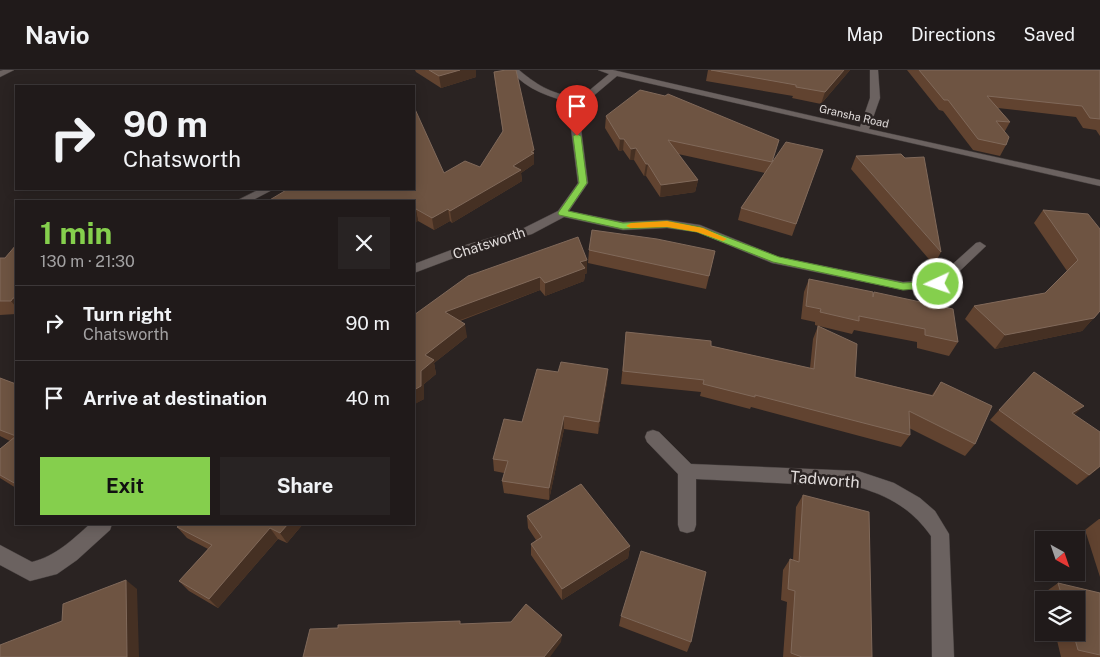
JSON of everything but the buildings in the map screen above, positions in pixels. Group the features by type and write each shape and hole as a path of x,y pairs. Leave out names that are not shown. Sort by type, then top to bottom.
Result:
{"street":[{"path":"0,74 10,70"},
{"path":"514,70 535,88 548,94 581,102 615,73"},
{"name":"Gransha Road","path":"602,70 864,131 1100,183"},
{"path":"864,131 876,98 874,70"},
{"name":"Chatsworth","path":"415,269 463,250 528,231 562,213 583,183 575,121 581,102"},
{"path":"244,200 266,190"},
{"path":"562,213 623,226 667,224 700,230 776,260 903,286 938,284 980,246"},
{"path":"653,437 687,470 687,525"},
{"name":"Tadworth","path":"687,470 858,479 888,488 914,504 928,517 940,534 943,657"},
{"path":"0,554 30,572 50,567 70,554 102,525"}],"slow traffic":[{"path":"631,226 667,224 700,230 723,239"}],"route":[{"path":"577,136 583,183 562,213 623,226 667,224 700,230 776,260 903,286 938,284"}]}
